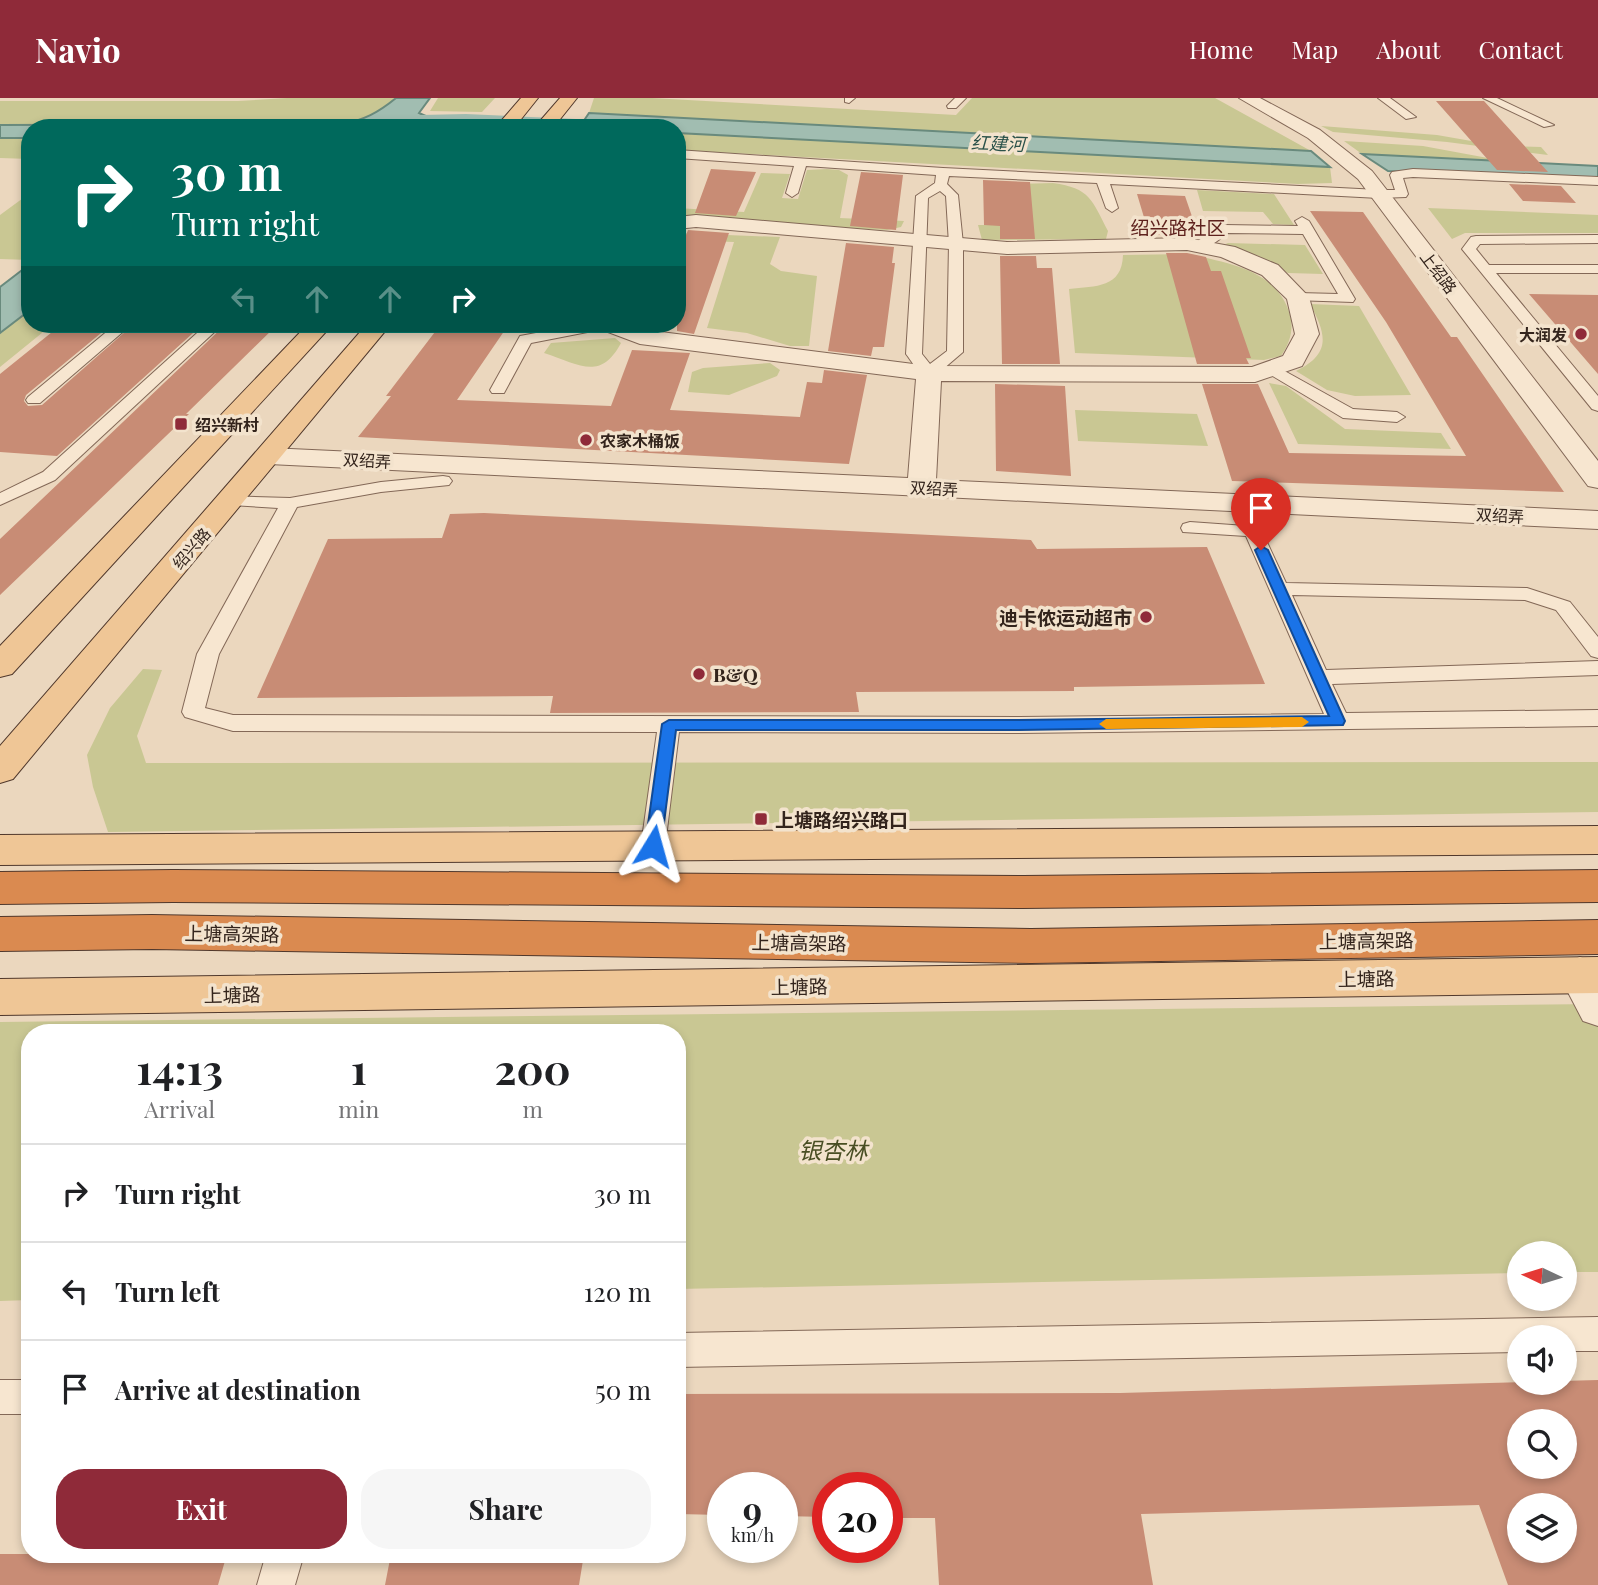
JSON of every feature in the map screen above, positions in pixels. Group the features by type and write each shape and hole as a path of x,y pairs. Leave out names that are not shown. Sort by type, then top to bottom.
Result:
{"highway":[{"path":"0,888 173,886 1023,892 1598,886"},
{"name":"上塘高架路","path":"0,934 152,932 1031,946 1598,937"}],"main road":[{"path":"511,119 530,98"},
{"path":"551,119 569,98"},
{"path":"0,666 313,333"},
{"name":"绍兴路","path":"0,770 372,333"},
{"path":"0,850 1598,839"},
{"name":"上塘路","path":"0,997 1592,986"}],"street":[{"name":"上绍路","path":"1247,98 1314,134 1365,175 1598,480"},
{"path":"630,333 640,337 929,373 1255,375 1293,361 1307,334 1298,297 1270,270 1227,252 1196,246 1007,248 686,222"},
{"path":"921,487 929,373"},
{"name":"双绍弄","path":"269,456 1598,520"}],"lane":[{"path":"1383,98 1410,117"},
{"path":"1488,98 1548,125"},
{"path":"686,155 801,162 942,179 1102,180 1379,194 1402,194 1396,175 1413,173 1598,181"},
{"path":"792,194 801,162"},
{"path":"942,179 952,195 956,244 956,352 929,373 914,354 922,196 942,179"},
{"path":"1102,180 1112,208"},
{"path":"1196,246 1211,240 1224,229 1304,226 1348,299 1298,297"},
{"path":"1598,239 1476,240 1469,249 1598,405"},
{"path":"1486,270 1598,269"},
{"path":"34,400 114,333"},
{"path":"1,501 49,476 206,333"},
{"path":"498,390 525,339 558,333"},
{"path":"1272,369 1349,414 1397,417"},
{"path":"231,500 290,503 382,487 443,481"},
{"path":"290,503 208,654 192,712 233,723 1019,725 1598,718"},
{"path":"1191,528 1253,531 1338,721"},
{"path":"1279,589 1527,594 1563,606 1598,651"},
{"path":"1318,677 1598,668"},
{"path":"653,846 669,724"},
{"path":"686,1350 1598,1335"},
{"path":"0,1397 21,1397"},
{"path":"276,1585 282,1563"}],"green space":[{"path":"396,98 361,119 21,119 21,125 0,125 0,101"},
{"path":"438,98 495,98 482,112 430,111"},
{"path":"594,98 652,98 956,115 972,98 1215,98 1311,151 589,113"},
{"path":"1321,126 1437,135 1500,146 1541,147 1548,155 1447,142 1333,132"},
{"path":"686,133 1330,167 1332,183 1298,184 686,150"},
{"path":"0,138 21,138 21,159 0,158"},
{"path":"1344,141 1423,146 1504,161 1362,154"},
{"path":"807,170 839,170 848,175 840,218 904,221 901,227 887,230 860,229 686,216 686,209 744,212 761,173 790,174 782,198 798,199"},
{"path":"1053,183 1075,188 1088,197 1108,231 1106,239 982,240 978,225 994,225 1014,184"},
{"path":"1197,190 1274,194 1294,225 1273,224 1263,212 1203,211"},
{"path":"21,200 21,260 0,259 0,215"},
{"path":"1428,208 1598,215 1598,233 1465,233 1452,239"},
{"path":"686,233 780,237 770,264 781,271 817,276 809,346 790,346 747,333 707,328 734,242 686,240"},
{"path":"1228,243 1305,245 1323,274 1288,273 1259,256 1221,246"},
{"path":"1188,254 1234,265 1262,278 1274,287 1283,300 1292,325 1287,346 1281,356 1264,360 1075,353 1069,289 1098,286 1113,279 1118,274 1123,255"},
{"path":"1310,304 1359,306 1411,395 1355,396 1327,390 1296,371 1315,358 1322,343 1320,325"},
{"path":"21,317 21,333 42,333 0,367 0,333"},
{"path":"615,338 621,343 605,363 597,366 578,365 544,353 551,343"},
{"path":"770,363 780,370 777,376 729,395 688,392 692,372 703,368"},
{"path":"1269,383 1286,386 1345,429 1441,433 1451,449 1298,444"},
{"path":"1075,410 1197,414 1208,446 1078,441"},
{"path":"143,669 162,670 137,736 146,763 1598,762 1598,812 108,832 93,787 87,755 110,708"},
{"name":"银杏林","path":"1598,1004 1598,1272 1577,1272 1577,1241 1507,1241 1507,1273 686,1289 686,1024 21,1024 21,1300 0,1301 0,1022"}],"water":[{"path":"396,98 430,98 419,113 428,117 481,116 479,119 361,119"},
{"name":"红建河","path":"589,113 1311,151 1330,167 686,133 686,119 585,119"},
{"path":"0,125 21,125 21,138 0,138"},
{"path":"1362,154 1598,166 1598,179 1388,171"},
{"path":"21,271 21,317 0,333 0,287"}],"building":[{"path":"1436,101 1484,101 1548,172 1497,170"},
{"path":"711,169 756,172 736,216 695,213"},
{"path":"861,172 903,175 896,230 850,226"},
{"path":"983,180 1030,182 1035,239 1000,239 1000,226 984,225"},
{"path":"1509,184 1561,186 1576,203 1523,201"},
{"path":"1137,194 1185,196 1199,237 1149,234"},
{"path":"1310,211 1363,212 1451,337 1457,337 1564,492 1232,481 1202,384 1258,384 1289,453 1466,456 1386,322"},
{"path":"688,230 729,233 694,334 686,333"},
{"path":"846,243 894,247 892,263 895,263 884,347 873,347 871,356 828,351"},
{"path":"1166,253 1206,257 1211,271 1221,271 1251,358 1246,358 1249,364 1197,364"},
{"path":"1000,256 1036,256 1037,268 1052,268 1060,364 1002,364"},
{"name":"大润发","path":"1529,294 1598,295 1598,374"},
{"path":"51,333 101,333 26,395 24,401 28,406 42,405 124,333 193,333 57,456 0,452 0,374"},
{"path":"217,333 269,333 186,414 189,414 0,595 0,539"},
{"path":"434,333 503,333 457,400 611,406 632,350 690,353 670,410 800,417 807,382 822,383 824,370 867,375 849,464 358,437 391,396 386,396"},
{"path":"995,384 1065,386 1071,476 996,471"},
{"path":"484,513 1031,540 1037,549 1207,547 1265,684 1074,687 1074,691 856,692 859,712 550,713 553,696 257,698 328,539 442,538 450,514"},
{"path":"1598,1380 1598,1585 1508,1585 1479,1505 1141,1514 1153,1585 939,1585 935,1518 903,1518 903,1472 812,1472 812,1517 798,1516 798,1472 707,1472 707,1515 686,1514 686,1394 1120,1393 1507,1382 1507,1395 1577,1395 1577,1381"},
{"path":"0,1554 21,1554 21,1563 224,1563 218,1585 0,1585"},
{"path":"389,1563 583,1563 579,1585 385,1585"}],"slow traffic":[{"path":"1106,724 1302,722"}],"place":[{"name":"大润发","path":"1581,334"},
{"name":"绍兴新村","path":"181,424"},
{"name":"农家木桶饭","path":"586,440"},
{"name":"迪卡侬运动超市","path":"1146,617"},
{"name":"B&Q","path":"699,674"},
{"name":"上塘路绍兴路口","path":"761,819"}],"district":[{"name":"绍兴路社区","path":"1178,227"}],"route":[{"path":"653,846 669,724 1019,725 1338,721 1261,550"}]}
